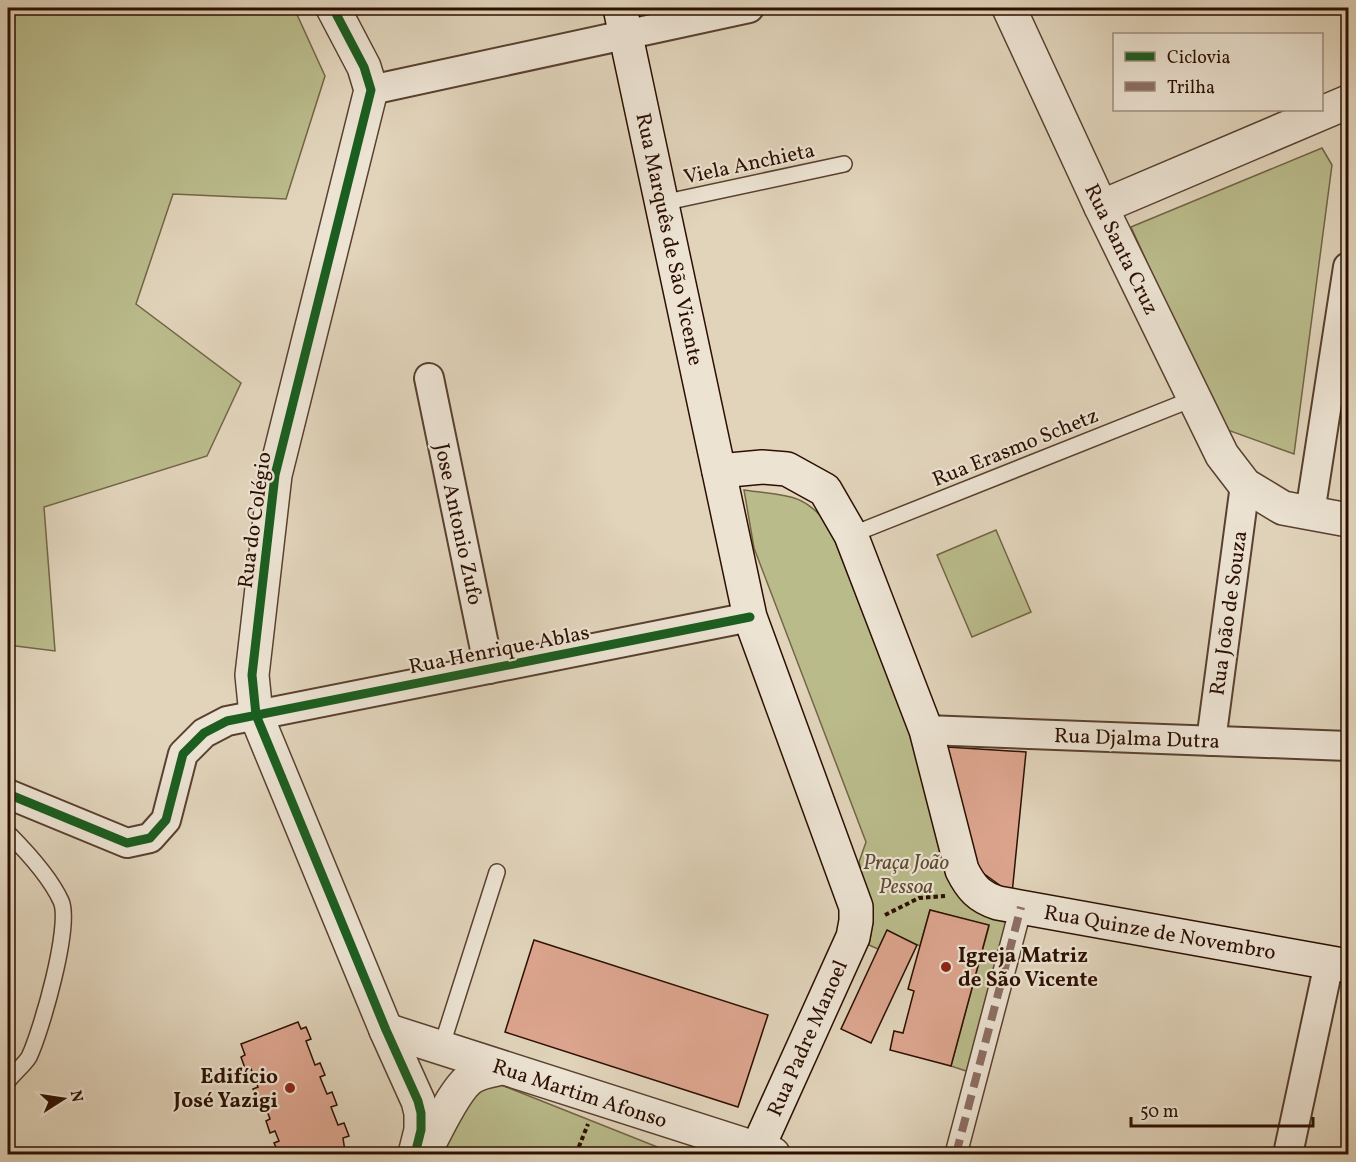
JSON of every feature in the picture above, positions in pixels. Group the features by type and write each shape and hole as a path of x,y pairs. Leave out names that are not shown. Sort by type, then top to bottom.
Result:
{"street":[{"path":"333,8 364,68 371,90 623,21 749,8"},
{"name":"Rua Santa Cruz","path":"1009,8 1101,207 1196,398 1221,455 1245,485"},
{"name":"Rua Marquês de São Vicente","path":"623,21 719,471"},
{"name":"Rua do Colégio","path":"371,90 275,475 252,675 256,715 386,1030 418,1101 421,1130 415,1155"},
{"path":"1101,207 1348,102"},
{"path":"1310,513 1348,267"},
{"name":"Jose Antonio Zufo","path":"429,378 489,669"},
{"path":"856,921 856,908 852,894 750,617 719,471 762,467 787,469 825,490 851,535 926,730 962,870 974,891"},
{"path":"1245,485 1283,507 1348,520"},
{"name":"Rua João de Souza","path":"1211,741 1245,485"},
{"name":"Rua Henrique Ablas","path":"8,794 127,843 150,838 166,820 183,754 204,733 227,722 750,617"},
{"name":"Rua Djalma Dutra","path":"926,730 1348,746"},
{"name":"Rua Quinze de Novembro","path":"974,891 984,899 1020,907 1339,965"},
{"path":"956,1155 1020,907"},
{"name":"Rua Padre Manoel","path":"762,1153 853,937 856,921"},
{"path":"1288,1155 1339,965"},
{"name":"Rua Martim Afonso","path":"386,1030 502,1068 713,1145 762,1153"},
{"path":"422,1155 459,1089 472,1077 485,1071 502,1068"}],"lane":[{"name":"Viela Anchieta","path":"662,203 844,164"},
{"name":"Rua Erasmo Schetz","path":"851,535 1196,398"},
{"path":"8,833 31,855 62,903 63,940 48,1003 28,1058 8,1081"},
{"path":"441,1048 497,872"}],"path":[{"path":"856,921 873,922 920,898 937,895 965,896 974,891"}],"green space":[{"path":"8,8 294,8 325,76 286,199 173,194 136,304 241,383 207,456 44,507 55,651 8,645"},
{"path":"1322,148 1332,165 1294,454 1222,428 1131,227"},
{"name":"Praça João Pessoa","path":"744,490 792,497 810,506 829,526 909,731 949,870 1010,916 972,1073 951,1066 989,926 930,910 920,946 887,931 878,949 869,945 873,922 859,862 866,842 754,548"},
{"path":"996,530 1031,612 972,637 937,555"},
{"path":"494,1082 675,1154 437,1154 460,1107"}],"building":[{"path":"947,747 1026,752 1012,894 969,863"},
{"name":"Igreja Matriz de São Vicente","path":"930,910 989,925 951,1066 890,1050 894,1031 903,1033 914,991 908,989"},
{"path":"887,930 917,945 871,1043 841,1029"},
{"path":"534,940 768,1015 738,1107 505,1032"},
{"name":"Edifício José Yazigi","path":"298,1022 301,1029 306,1027 311,1039 306,1041 315,1065 320,1063 325,1075 320,1077 327,1094 332,1092 337,1105 331,1107 338,1125 344,1123 349,1136 343,1138 346,1154 279,1154 274,1143 279,1141 275,1131 270,1133 266,1121 270,1119 263,1100 258,1102 253,1089 258,1087 251,1069 246,1071 241,1057 245,1055 241,1044"}],"marked path":[{"path":"956,1154 1021,907"}],"cycle path":[{"path":"333,8 364,67 371,90 275,475 252,675 256,715 386,1030 418,1101 421,1130 415,1154"},
{"path":"8,794 127,843 150,838 166,820 183,754 204,733 227,721 750,617"}],"place":[{"name":"Igreja Matriz de São Vicente","path":"946,967"},
{"name":"Edifício José Yazigi","path":"290,1088"}]}
